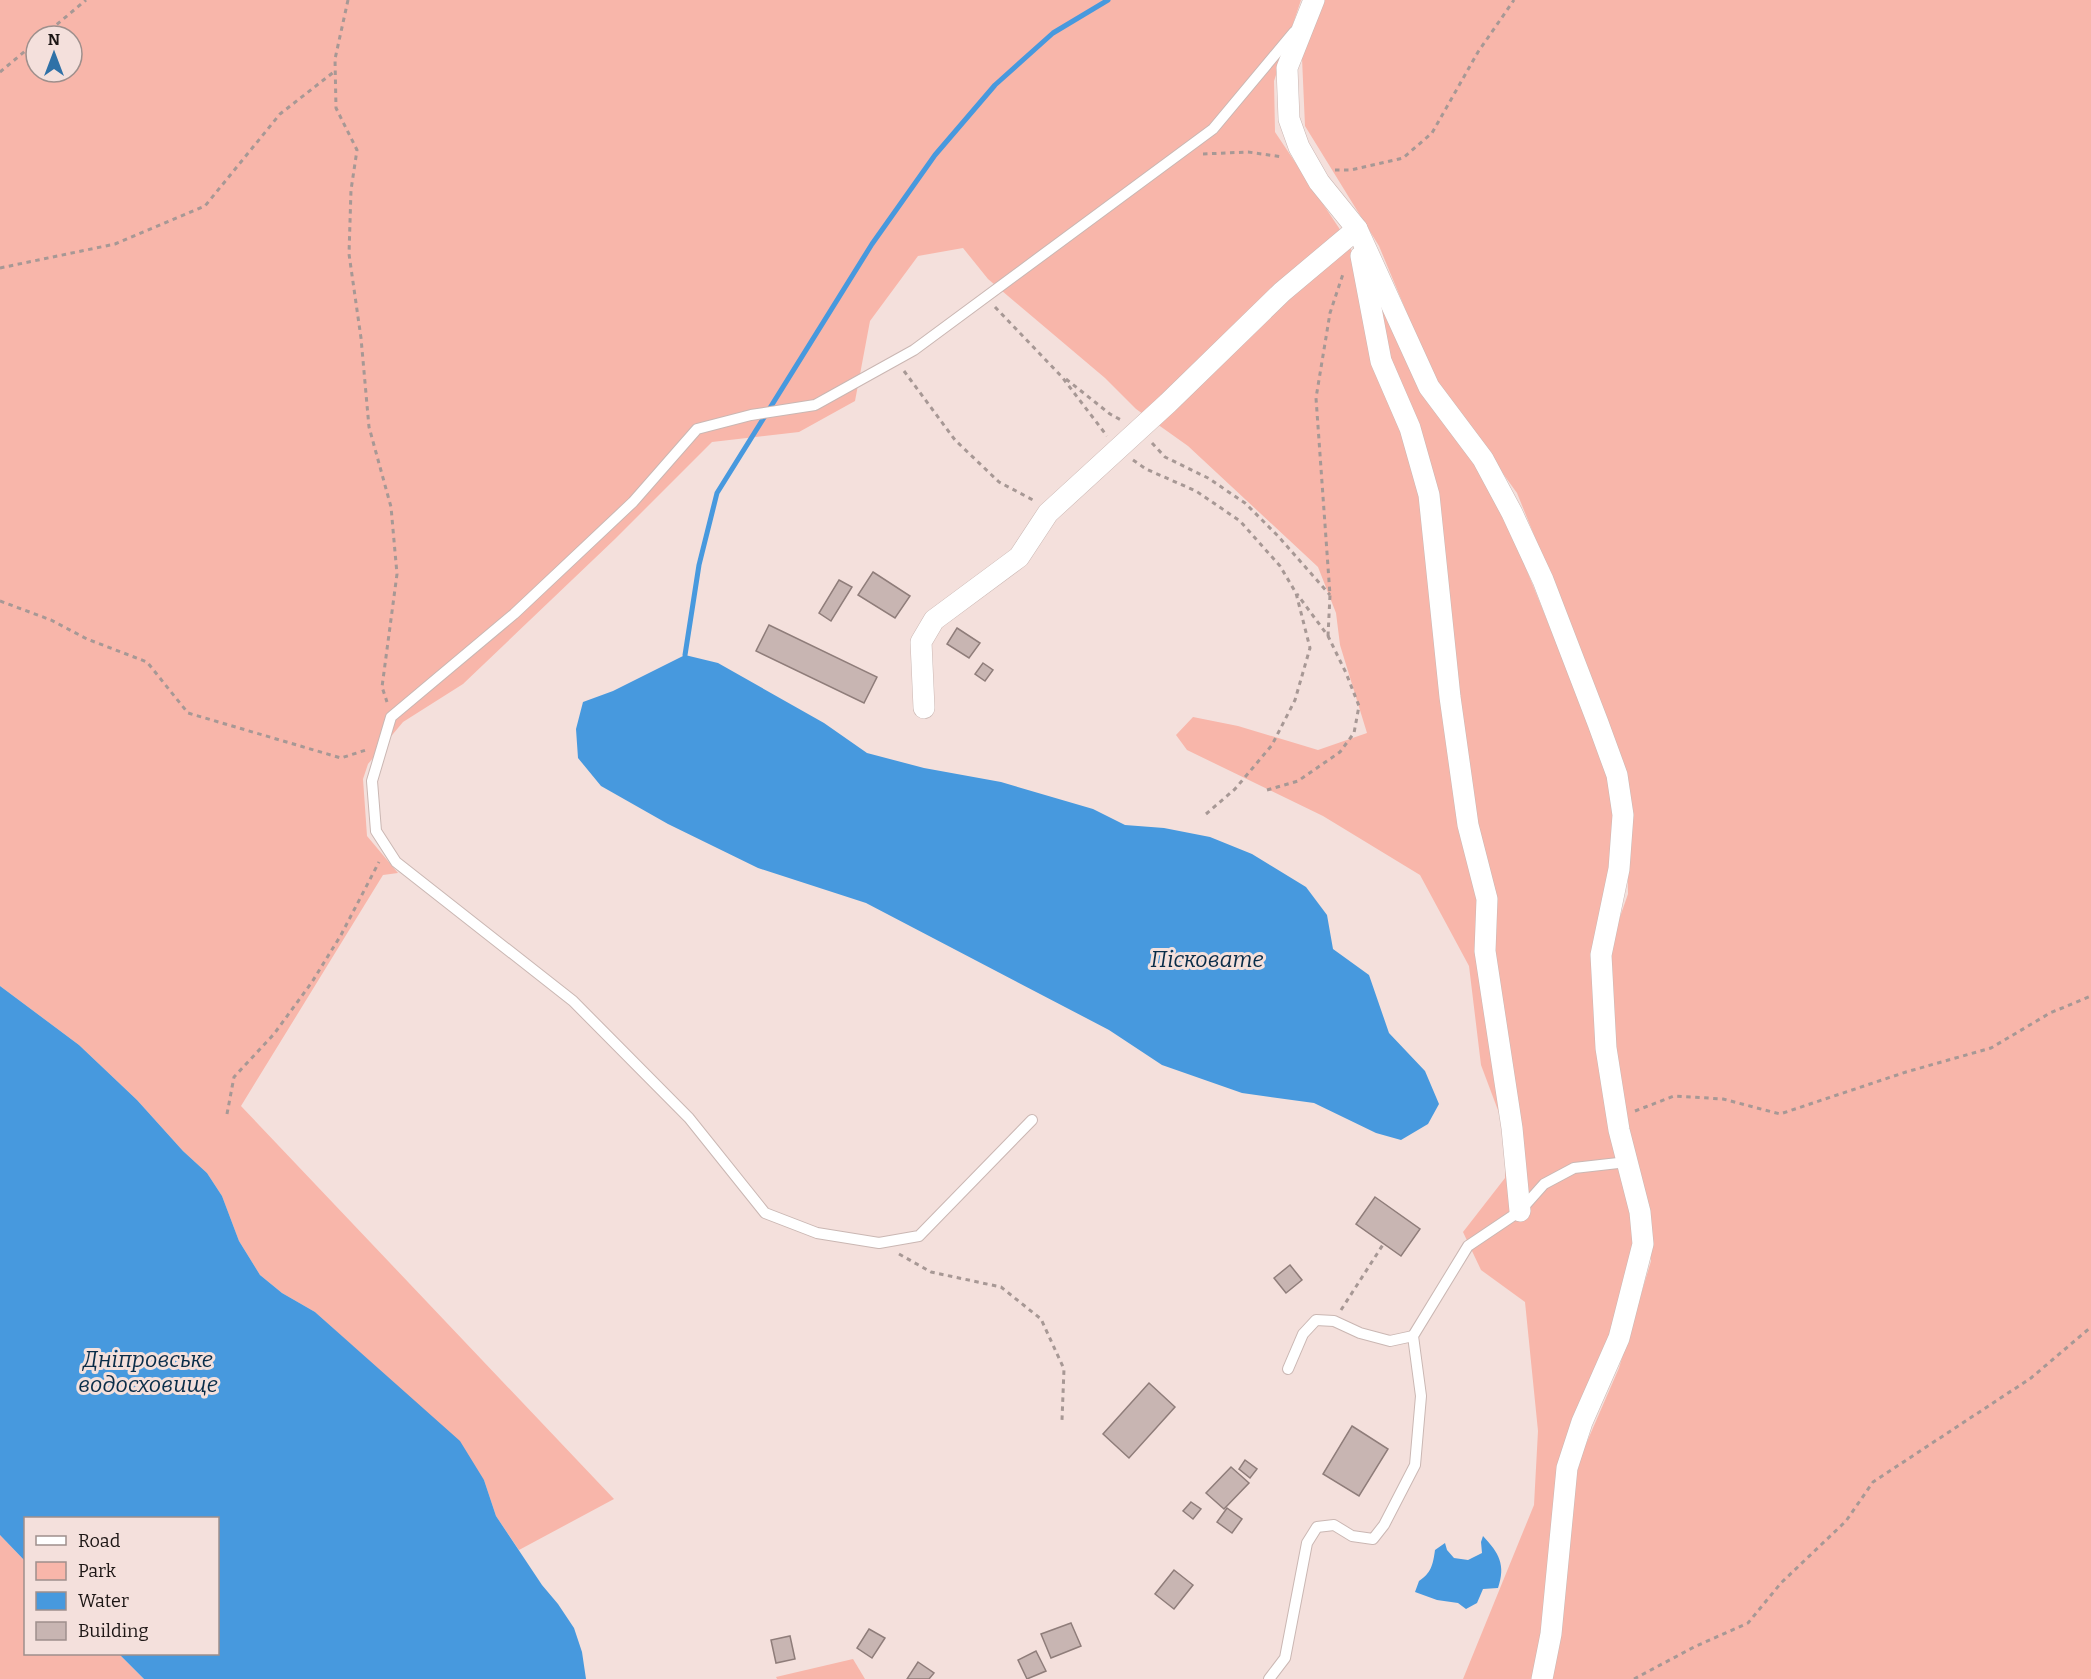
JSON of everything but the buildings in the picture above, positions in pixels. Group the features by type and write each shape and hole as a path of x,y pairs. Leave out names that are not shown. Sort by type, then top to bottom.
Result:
{"street":[{"path":"1311,8 1287,68 1289,119 1299,147 1319,182 1357,229 1429,387 1483,459 1512,513 1543,580 1617,775 1623,815 1620,870 1601,955 1606,1047 1617,1115 1640,1212 1643,1244 1620,1338 1582,1422 1567,1468 1551,1634 1542,1679"},
{"path":"924,708 921,642 933,620 972,594 1019,557 1048,513 1282,292 1357,229"},
{"path":"1357,229 1381,361 1410,428 1429,495 1450,697 1468,825 1487,899 1485,951 1512,1128 1520,1211"}],"lane":[{"path":"1032,1120 919,1236 879,1243 817,1233 765,1213 689,1118 573,1001 396,862 376,831 372,781 391,717 514,615 633,502 697,429 750,416 814,405 914,350 1214,129 1311,8"},
{"path":"1269,1679 1285,1658 1307,1544 1317,1527 1334,1525 1352,1536 1373,1539 1384,1525 1415,1465 1420,1396 1413,1336 1468,1246 1520,1211 1544,1184 1574,1168 1627,1162"},
{"path":"1288,1369 1303,1334 1316,1320 1334,1321 1360,1333 1390,1341 1413,1336"}],"path":[{"path":"57,24 86,0"},
{"path":"348,0 335,59 336,108 357,150 351,190 349,254 361,338 369,427 391,507 397,574 382,687 391,717"},
{"path":"1199,154 1248,152 1286,157 1312,170 1351,170 1403,158 1432,133 1478,52 1514,0"},
{"path":"0,72 24,52"},
{"path":"0,268 115,244 205,206 280,114 335,71"},
{"path":"1328,636 1330,595 1317,398 1330,313 1344,271"},
{"path":"986,297 1062,376 1117,449 1146,469 1196,491 1240,521 1280,566 1296,593 1328,636 1359,706 1354,733 1340,752 1298,781 1267,790"},
{"path":"896,360 955,440 999,482 1032,498 1048,513"},
{"path":"1062,376 1110,414 1138,429 1165,457 1208,478 1245,503 1278,536 1330,595"},
{"path":"1206,814 1236,789 1272,745 1295,700 1310,648 1296,593"},
{"path":"0,602 51,620 87,639 147,662 188,713 341,758 382,746"},
{"path":"227,1114 234,1077 274,1034 312,982 342,935 365,885 387,848"},
{"path":"1617,1115 1635,1111 1674,1096 1722,1099 1780,1114 1906,1072 1991,1048 2050,1013 2091,996"},
{"path":"879,1243 931,1272 1001,1287 1041,1319 1064,1369 1062,1420"},
{"path":"1334,1321 1384,1244"},
{"path":"1634,1679 1694,1647 1748,1623 1781,1583 1846,1521 1873,1482 2031,1378 2091,1327"}],"green space":[{"path":"0,0 1301,0 1274,81 1275,132 1339,228 1390,320 1497,497 1611,778 1618,819 1594,953 1635,1248 1611,1338 1573,1420 1545,1627 1534,1679 1463,1679 1534,1505 1538,1431 1525,1302 1481,1270 1463,1232 1505,1178 1505,1129 1481,1065 1469,966 1420,875 1323,816 1187,750 1176,735 1193,717 1238,726 1318,750 1367,733 1340,645 1336,613 1318,567 1188,446 1136,409 1105,378 988,279 963,248 918,256 870,321 855,401 799,432 712,442 615,539 463,684 403,722 368,764 363,779 367,836 398,873 383,875 241,1106 614,1499 519,1550 496,1516 484,1480 418,1405 315,1312 282,1293 260,1275 239,1241 222,1196 207,1173 183,1151 137,1100 79,1045 0,986"},
{"path":"1325,0 2091,0 2091,1679 1550,1679 1573,1474 1619,1368 1651,1261 1648,1216 1620,1086 1607,954 1628,894 1626,775 1582,654 1517,493 1434,378 1379,246 1305,126 1302,58"},
{"path":"0,1535 24,1560 24,1655 120,1655 144,1679 0,1679"},
{"path":"853,1659 865,1679 777,1679 776,1677"}],"water":[{"name":"Пісковате","path":"685,655 718,663 824,723 867,753 924,768 1001,782 1093,809 1125,825 1164,828 1210,837 1252,854 1306,887 1327,915 1333,949 1369,975 1389,1033 1425,1071 1439,1104 1428,1124 1401,1140 1376,1133 1314,1103 1242,1093 1162,1065 1109,1030 866,903 758,868 668,824 601,786 578,758 576,729 583,702 613,691"},
{"name":"Дніпровське водосховище","path":"0,986 79,1045 137,1100 183,1151 207,1173 222,1196 239,1241 260,1275 282,1293 315,1312 460,1441 484,1480 496,1516 574,1628 582,1652 586,1679 144,1679 120,1655 219,1655 219,1517 24,1517 24,1560 0,1535"},
{"path":"1483,1536 1500,1560 1501,1573 1498,1588 1483,1589 1477,1603 1466,1609 1458,1603 1437,1600 1415,1592 1419,1581 1431,1568 1435,1550 1445,1543 1447,1550 1454,1558 1468,1560 1482,1553"}],"waterway":[{"path":"685,655 699,565 717,493 872,244 935,155 995,85 1053,33 1108,0"}]}
